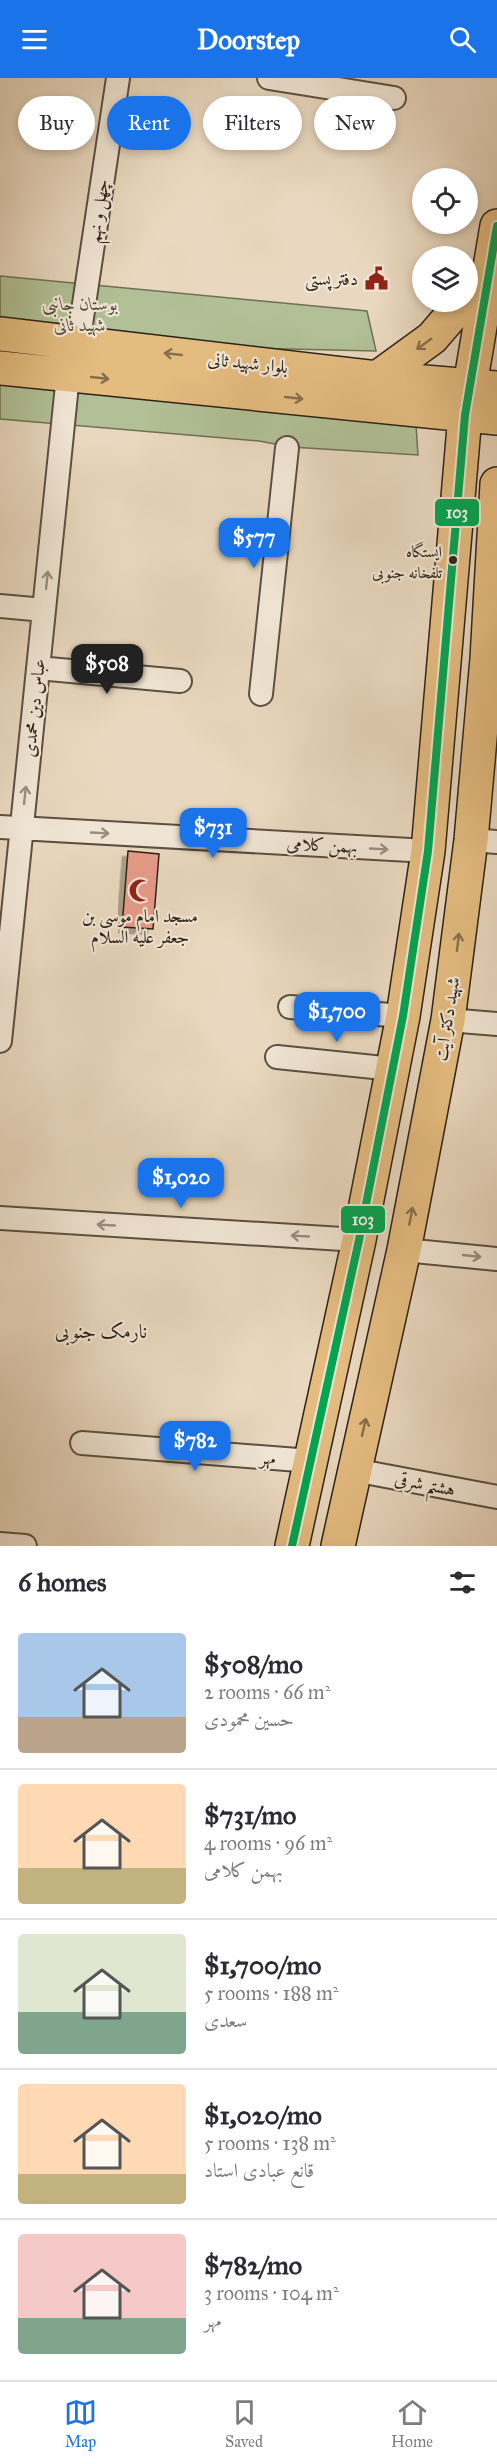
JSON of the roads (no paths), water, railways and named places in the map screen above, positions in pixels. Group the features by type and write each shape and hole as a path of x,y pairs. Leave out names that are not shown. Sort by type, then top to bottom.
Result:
{"main road":[{"path":"292,1546 359,1240 403,1016 428,851 490,269 497,226"},
{"path":"478,283 490,269"},
{"path":"377,378 432,338 454,312"},
{"name":"بلوار شهید ثانی","path":"0,334 377,378 477,396 497,418"},
{"name":"بلوار شهید ثانی","path":"0,368 68,375 477,396"},
{"name":"شهید دکتر آیت","path":"338,1546 404,1250 484,841 497,484"}],"street":[{"name":"چهل و نهم","path":"78,344 117,78"},
{"path":"269,78 382,96"},
{"name":"عباس دین محمدی","path":"0,1041 11,828 38,668 68,375"},
{"path":"261,694 287,448"},
{"path":"0,606 44,610"},
{"path":"38,668 180,681"},
{"name":"بهمن کلامی","path":"11,828 428,851"},
{"path":"290,1007 403,1016"},
{"path":"448,1020 497,1024"},
{"path":"277,1057 393,1069"},
{"path":"0,1218 359,1240"},
{"path":"404,1250 497,1259"},
{"name":"مهر","path":"82,1443 310,1461"},
{"name":"هشتم شرقی","path":"354,1470 497,1497"},
{"path":"0,1544 25,1546"}],"place":[{"name":"دفتر پستی","path":"376,279"},
{"name":"ایستگاه تلفخانه جنوبی","path":"453,560"},
{"name":"مسجد امام موسی بن جعفر علیه السلام","path":"140,890"}],"district":[{"name":"نارمک جنوبی","path":"101,1331"}],"park label":[{"name":"بوستان جانبی شهید ثانی","path":"80,314"}]}
